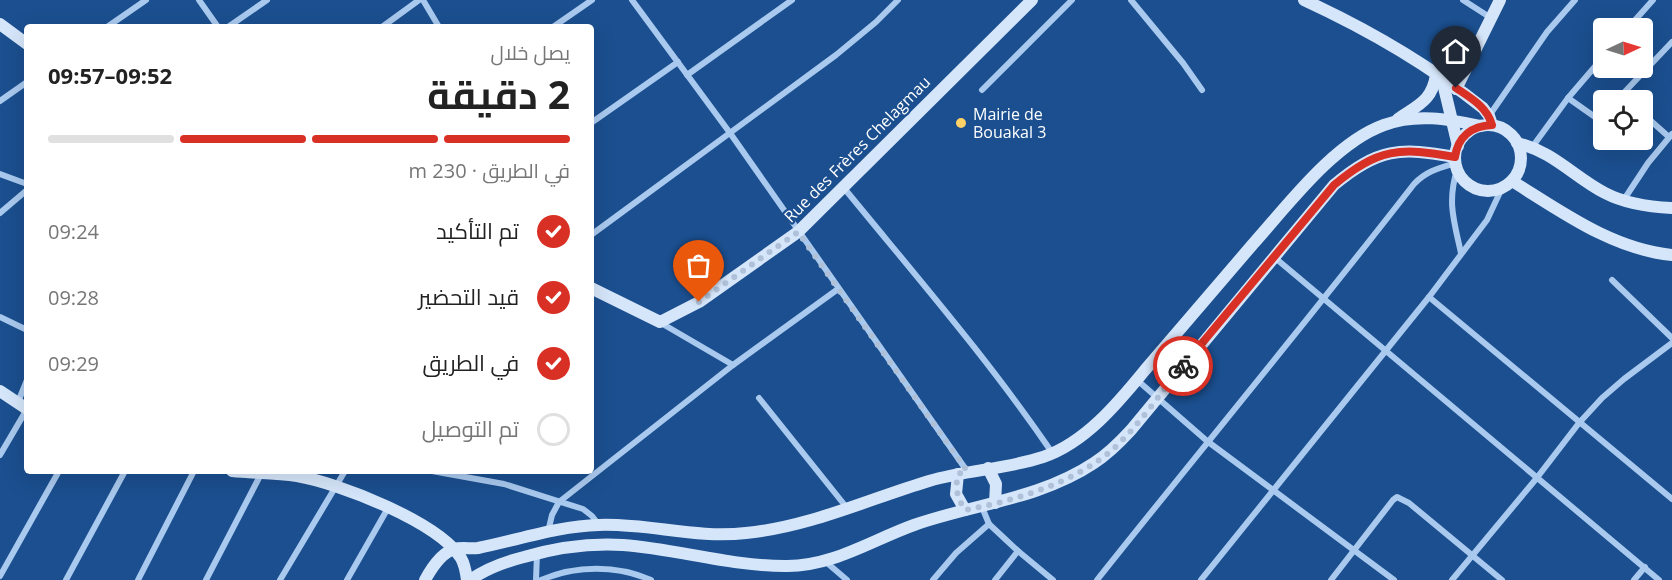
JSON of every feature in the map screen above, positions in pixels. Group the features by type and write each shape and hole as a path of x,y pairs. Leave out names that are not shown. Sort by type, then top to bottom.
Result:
{"main road":[{"name":"Rue des Frères Chelagmau","path":"660,322 699,302 798,232 1032,0"},
{"path":"1304,0 1362,29 1456,88 1483,108 1487,122"},
{"path":"1456,88 1500,0"},
{"path":"0,24 24,42"},
{"path":"1393,122 1419,118 1451,120 1487,122 1502,128 1511,134 1521,156 1519,170 1507,185 1489,191 1476,189 1465,181 1456,159 1451,120 1439,77"},
{"path":"425,580 430,570 444,555 454,549 477,548 548,532 599,525 688,533 746,533 790,526 962,473 1030,461 1053,453 1082,435 1115,404 1290,202 1334,156 1368,133 1393,122 1428,98 1439,77"},
{"path":"1456,159 1463,136 1487,122"},
{"path":"1517,143 1533,146 1563,163 1603,192 1623,201 1672,208"},
{"path":"261,474 298,476 336,487 388,508 432,530 454,549 462,560 469,580 499,564 537,553 570,547 622,545 759,565 804,566 825,561 864,547 900,530 1047,487 1095,463 1112,450 1131,430 1334,185 1354,168 1382,154 1407,150 1456,159"},
{"path":"1507,185 1626,245 1672,255"},
{"path":"594,289 660,322"},
{"path":"0,391 24,406"},
{"path":"988,468 996,484 995,503"},
{"path":"962,473 956,494 965,510"}],"street":[{"path":"110,24 146,0"},
{"path":"199,0 216,24"},
{"path":"232,24 267,0"},
{"path":"386,24 421,0 437,24"},
{"path":"557,24 592,0"},
{"path":"632,0 730,133 962,473"},
{"path":"687,75 792,0"},
{"path":"594,233 851,44 898,0"},
{"path":"982,90 1072,0"},
{"path":"1131,0 1183,63 1202,90"},
{"path":"1463,0 1491,18"},
{"path":"1487,122 1547,32 1575,0"},
{"path":"1637,18 1653,0"},
{"path":"1653,59 1672,42"},
{"path":"594,121 678,62"},
{"path":"1533,146 1568,98 1593,69"},
{"path":"0,101 24,84"},
{"path":"1568,98 1593,116"},
{"path":"1623,201 1648,163 1670,136 1653,122"},
{"path":"1456,159 1451,206 1461,253"},
{"path":"1097,580 1207,441 1325,298 1413,184 1433,169 1456,159"},
{"path":"0,174 24,183"},
{"path":"1202,580 1429,297 1487,220 1507,185"},
{"path":"844,188 950,315 1053,453"},
{"path":"0,213 24,193"},
{"path":"1274,256 1659,580"},
{"path":"1612,280 1672,338"},
{"path":"548,532 552,515 559,502 733,365 838,289"},
{"path":"1429,297 1672,499"},
{"path":"0,317 24,329"},
{"path":"660,322 733,365"},
{"path":"1452,580 1579,423 1617,385 1672,343"},
{"path":"1137,380 1207,441 1394,580"},
{"path":"759,398 847,508"},
{"path":"0,455 24,406"},
{"path":"0,576 57,474"},
{"path":"66,580 123,474"},
{"path":"138,580 192,474"},
{"path":"206,580 261,474"},
{"path":"280,580 343,474"},
{"path":"448,474 504,484 584,509 599,525"},
{"path":"478,474 479,480"},
{"path":"1330,580 1392,500 1397,497 1409,503 1502,580"},
{"path":"982,507 989,524 1018,552 1053,580"},
{"path":"347,580 388,508"},
{"path":"933,580 956,553 989,524"},
{"path":"995,580 1018,552"},
{"path":"536,580 537,553"},
{"path":"825,561 847,580"},
{"path":"1634,580 1645,567"},
{"path":"542,580 575,571 599,568 651,580"}],"way so far":[{"path":"699,302 798,232 967,471 958,474 956,484 956,494 965,510 1047,487 1095,463 1112,450 1131,430 1183,366"}],"place":[{"name":"Mairie de Bouakal 3","path":"961,123"}],"route":[{"path":"1183,366 1334,185 1354,168 1382,154 1407,150 1455,157 1463,136 1481,126 1492,125 1490,116 1483,108 1456,88"}]}
